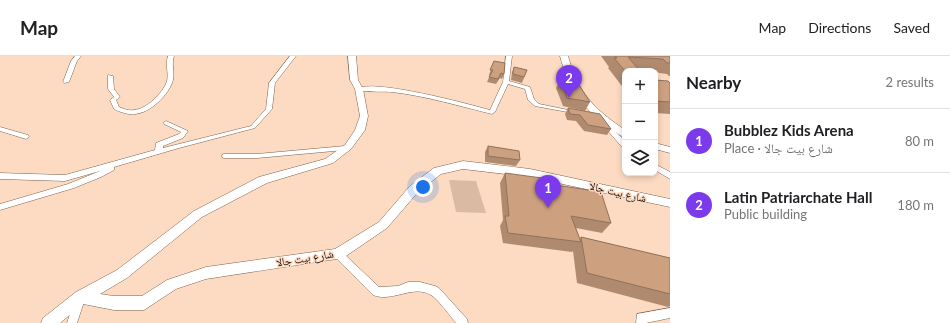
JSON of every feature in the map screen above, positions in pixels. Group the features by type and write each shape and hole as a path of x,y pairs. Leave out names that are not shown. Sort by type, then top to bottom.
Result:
{"street":[{"path":"66,82 78,56"},
{"path":"110,76 111,89 117,97 113,100 116,108 122,111 136,112 144,109 167,88 170,78 168,65 171,56"},
{"path":"0,176 65,178 159,151 253,127 269,109 272,83 293,56"},
{"path":"48,323 81,297 122,274 198,214 264,180 329,161 348,147 360,130 364,116 359,89 354,80 352,56"},
{"path":"359,89 388,89 492,112 506,82 509,56"},
{"path":"564,56 567,71 588,104 616,138 622,143"},
{"path":"506,82 528,88 531,100 537,105 600,117 622,132"},
{"path":"159,151 159,145 181,136 185,131 166,123"},
{"path":"0,129 26,137"},
{"path":"658,147 670,150"},
{"path":"0,207 100,175 118,163"},
{"name":"شارع بيت جالا","path":"81,297 114,303 144,303 172,284 206,273 338,254 383,225 414,189 438,171 462,165 530,173 670,203"},
{"path":"658,169 670,176"},
{"path":"338,254 377,292 398,291 408,287 420,287 435,291 463,323"},
{"path":"72,323 81,297"},
{"path":"641,323 641,318 670,313"}],"lane":[{"path":"224,156 257,156 348,147"}],"shaded area":[{"path":"449,180 476,181 486,213 456,212"}],"building":[{"path":"615,56 670,56 670,63 667,63 663,59 628,57 637,68 622,68 614,58 617,58"},
{"path":"494,61 505,63 504,74 501,73 498,79 489,77 493,70 490,70"},
{"path":"514,67 527,70 524,77 513,74"},
{"path":"561,79 577,82 590,102 567,98"},
{"path":"658,80 668,81 670,83 670,102 658,101"},
{"path":"568,108 600,114 611,129 588,125 580,115 570,114"},
{"path":"488,146 519,151 520,160 488,156"},
{"path":"505,173 542,178 543,183 601,192 611,223 571,216 581,242 508,233 505,216 509,216"},
{"path":"581,237 670,258 670,294 587,273"}],"place":[{"name":"Latin Patriarchate Hall","path":"569,98"},
{"name":"Bubblez Kids Arena","path":"548,208"}]}
